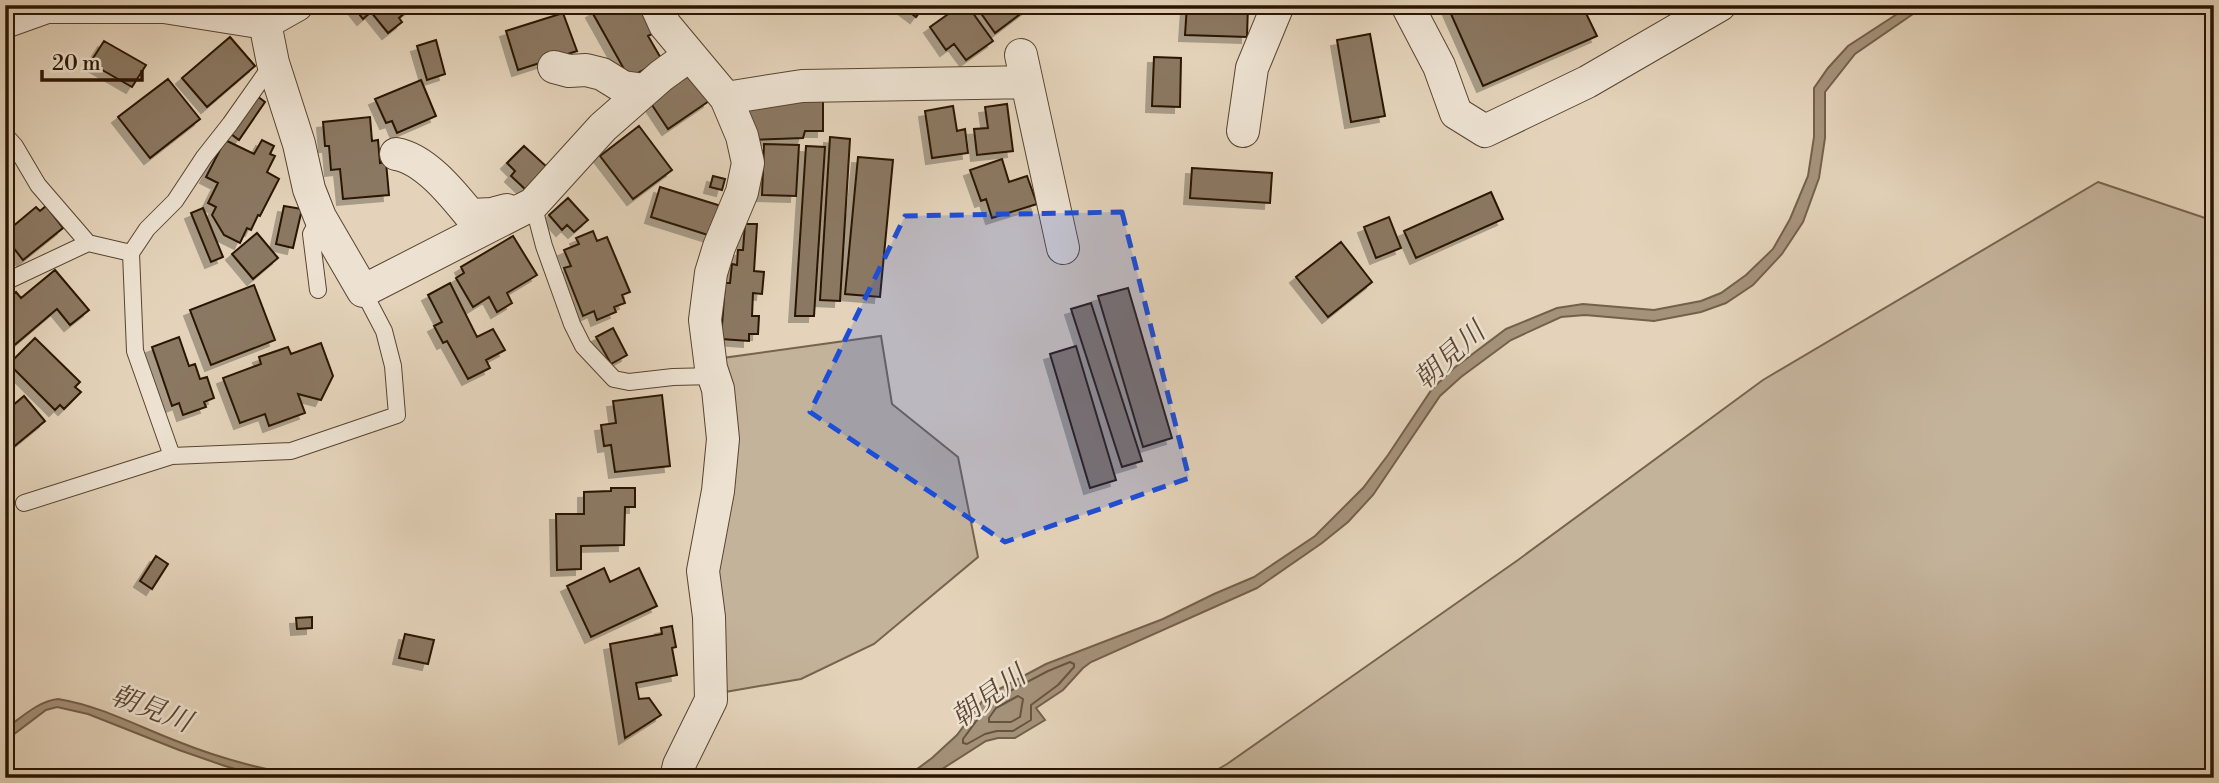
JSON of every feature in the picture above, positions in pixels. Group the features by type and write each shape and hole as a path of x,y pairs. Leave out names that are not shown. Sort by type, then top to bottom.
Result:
{"street":[{"path":"5,22 47,7 163,6 265,23 297,5"},
{"path":"656,5 665,25 726,98 743,136 748,163 742,192 711,273 705,320 718,389 723,439 718,491 703,571 709,617 711,700 678,772"},
{"path":"1243,131 1252,68 1278,5"},
{"path":"1408,5 1439,66 1456,113 1485,131 1587,82 1720,5"},
{"path":"265,23 273,63 299,144 309,188 320,216 363,290 533,204 603,127 690,55"},
{"path":"554,67 602,74 623,87 645,90"},
{"path":"726,98 802,86 1023,69 1063,248"},
{"path":"396,154 410,156 452,192 470,215 492,214 533,204"}],"lane":[{"path":"172,456 135,351 131,253 147,229 175,201 273,63"},
{"path":"5,135 15,146 38,185 88,243 131,253"},
{"path":"533,204 544,246 572,324 583,346 614,379 629,382 714,376"},
{"path":"318,290 311,234 320,216"},
{"path":"5,282 88,243"},
{"path":"24,503 172,456 290,451 397,415 393,366 384,331 363,290"}],"highlighted area":[{"path":"1122,212 1189,478 1005,542 810,412 905,216"}],"shaded area":[{"path":"2098,182 2214,221 2214,778 1203,778 1227,764 1518,560 1763,380"},
{"path":"881,336 892,404 958,457 978,557 874,644 801,679 725,692 713,557 723,358"}],"water":[{"name":"朝見川","path":"1911,5 1926,5 1855,54 1825,92 1825,138 1819,178 1803,222 1782,254 1753,285 1726,303 1701,312 1654,321 1585,315 1561,317 1511,340 1440,396 1373,495 1348,522 1322,543 1257,588 1091,662 1063,690 1036,708 1045,720 1015,738 986,741 928,778 905,778 957,735 986,696 1046,664 1163,619 1254,577 1315,536 1363,488 1432,389 1454,368 1506,329 1557,308 1583,304 1654,310 1701,301 1721,293 1746,275 1773,249 1790,219 1808,176 1814,137 1814,88 1848,46"},
{"path":"58,699 105,712 211,754 309,778 267,778 179,750 88,714 57,707 46,710 5,741 5,729 37,706"}],"building":[{"path":"352,5 412,7 399,18 402,22 388,33 371,12 363,19"},
{"path":"603,5 638,5 654,33 648,36 662,60 629,78 592,12"},
{"path":"900,5 925,5 916,17"},
{"path":"961,5 967,5 993,41 966,60 954,44 946,50 930,27"},
{"path":"975,5 1030,5 1031,6 995,33"},
{"path":"1187,5 1248,5 1247,37 1185,35"},
{"path":"1447,5 1582,5 1597,36 1483,86"},
{"path":"563,13 577,51 518,70 506,31"},
{"path":"1370,34 1385,116 1351,122 1337,40"},
{"path":"230,37 255,66 207,107 182,78"},
{"path":"436,40 445,74 427,80 417,46"},
{"path":"104,41 146,65 132,87 90,63"},
{"path":"1154,57 1181,58 1180,107 1152,106"},
{"path":"691,74 709,101 668,129 650,102"},
{"path":"168,79 200,119 150,158 118,117"},
{"path":"421,80 436,116 397,133 392,121 386,123 375,99"},
{"path":"257,96 265,102 239,140 231,134"},
{"path":"823,98 823,131 805,131 803,138 747,140 746,109 759,109 759,100"},
{"path":"1007,104 1013,151 977,155 974,129 988,128 985,107"},
{"path":"953,106 957,131 965,129 968,153 932,158 925,111"},
{"path":"370,117 372,141 378,140 380,163 386,162 389,195 343,199 340,169 331,170 323,122"},
{"path":"639,126 672,170 633,199 600,156"},
{"path":"830,137 850,139 840,301 820,300"},
{"path":"225,140 254,154 262,140 274,146 270,154 275,156 267,172 279,179 260,216 258,215 251,230 247,228 240,243 224,235 212,215 216,207 208,203 218,183 206,177"},
{"path":"764,144 799,145 796,196 762,195"},
{"path":"524,146 548,168 526,190 511,176 515,171 507,163"},
{"path":"806,146 825,147 814,316 795,316"},
{"path":"858,157 893,160 880,297 845,294"},
{"path":"1002,159 1009,182 1027,176 1037,204 992,218 986,199 981,201 970,170"},
{"path":"1192,168 1272,173 1270,203 1190,198"},
{"path":"713,176 725,179 722,190 710,187"},
{"path":"660,187 721,206 711,236 651,217"},
{"path":"1491,192 1503,219 1416,258 1404,231"},
{"path":"568,198 588,220 574,232 567,225 562,230 549,215"},
{"path":"46,206 63,228 23,260 5,237 13,231 11,228 36,207 40,211"},
{"path":"284,206 302,209 293,248 276,244"},
{"path":"203,208 223,257 211,262 191,213"},
{"path":"1389,217 1401,248 1376,258 1364,227"},
{"path":"745,224 757,224 754,271 764,272 762,294 753,293 752,316 759,316 758,334 749,334 749,341 721,339 725,283 730,283 732,264 737,265 738,250 743,250"},
{"path":"593,231 597,241 607,237 630,292 622,295 625,303 614,307 616,312 597,320 594,311 583,316 564,268 571,266 564,250 579,244 576,238"},
{"path":"257,233 278,258 253,279 232,254"},
{"path":"513,236 537,275 507,293 512,303 497,312 489,297 473,307 456,278 464,273 461,267"},
{"path":"1341,242 1372,282 1328,317 1296,277"},
{"path":"55,270 89,310 70,325 57,309 11,348 5,341 5,302 16,292 21,298"},
{"path":"450,283 477,337 493,329 505,350 486,360 490,368 468,379 447,341 443,343 434,326 442,322 428,295"},
{"path":"254,285 275,340 211,365 190,310"},
{"path":"1128,288 1172,438 1143,447 1098,296"},
{"path":"1091,303 1142,461 1122,467 1071,309"},
{"path":"613,328 627,355 611,364 596,337"},
{"path":"179,337 189,366 195,364 200,379 207,377 214,398 204,402 206,407 183,415 179,403 172,406 152,347"},
{"path":"35,338 80,382 75,387 81,392 64,409 60,405 55,410 9,364"},
{"path":"321,343 333,376 321,400 298,394 305,413 269,426 265,414 240,423 223,378 261,364 259,357 288,347 291,354"},
{"path":"1076,346 1116,480 1090,488 1050,354"},
{"path":"662,395 670,466 615,472 611,445 604,446 601,425 616,423 613,401"},
{"path":"24,396 45,421 5,454 5,412"},
{"path":"611,488 635,488 635,507 625,507 624,545 581,546 581,569 557,570 556,514 584,514 584,492 611,491"},
{"path":"156,556 168,564 152,589 140,581"},
{"path":"604,568 610,582 639,568 657,606 591,637 567,586"},
{"path":"312,617 312,628 297,629 296,618"},
{"path":"672,626 676,647 672,648 677,675 636,683 639,699 649,698 661,715 625,738 610,644 662,634 661,628"},
{"path":"405,634 434,640 428,664 399,658"}]}
